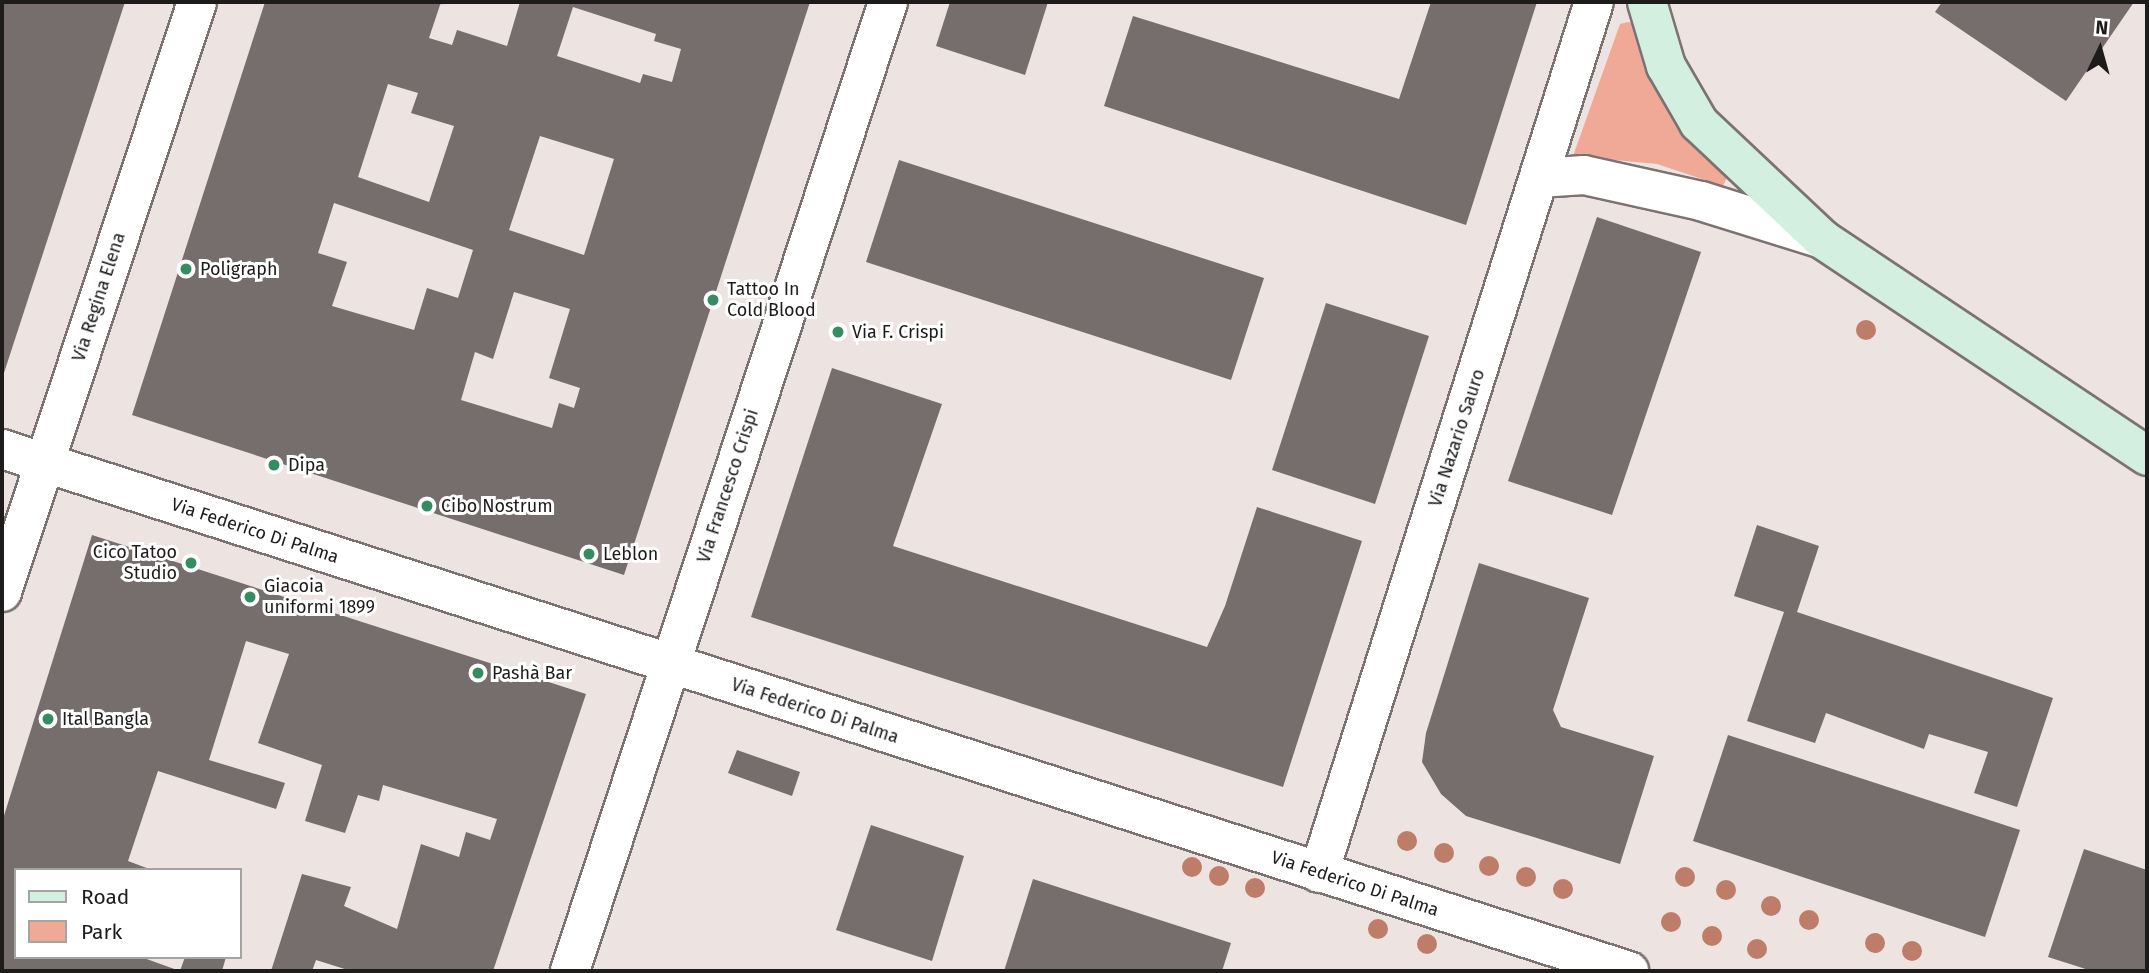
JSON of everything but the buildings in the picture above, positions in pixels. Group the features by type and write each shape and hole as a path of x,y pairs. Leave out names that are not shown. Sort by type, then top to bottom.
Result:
{"main road":[{"path":"1647,2 1666,66 1699,123 1822,239 2147,456"}],"street":[{"name":"Via Regina Elena","path":"2,592 197,2"},
{"name":"Via Francesco Crispi","path":"569,971 888,2"},
{"name":"Via Nazario Sauro","path":"1318,873 1594,2"},
{"path":"1540,177 1584,175 1636,186 1701,201 1822,239"},
{"name":"Via Federico Di Palma","path":"2,449 1629,971"}],"green space":[{"path":"1634,23 1647,67 1671,118 1686,140 1727,177 1723,186 1657,164 1573,156 1620,24"}],"place":[{"name":"Poligraph","path":"186,269"},
{"name":"Tattoo In Cold Blood","path":"713,300"},
{"name":"Via F. Crispi","path":"838,332"},
{"name":"Dipa","path":"274,465"},
{"name":"Cibo Nostrum","path":"427,506"},
{"name":"Leblon","path":"589,554"},
{"name":"Cico Tatoo Studio","path":"191,563"},
{"name":"Giacoia uniformi 1899","path":"250,597"},
{"name":"Pashà Bar","path":"478,673"},
{"name":"Ital Bangla","path":"48,719"}]}
